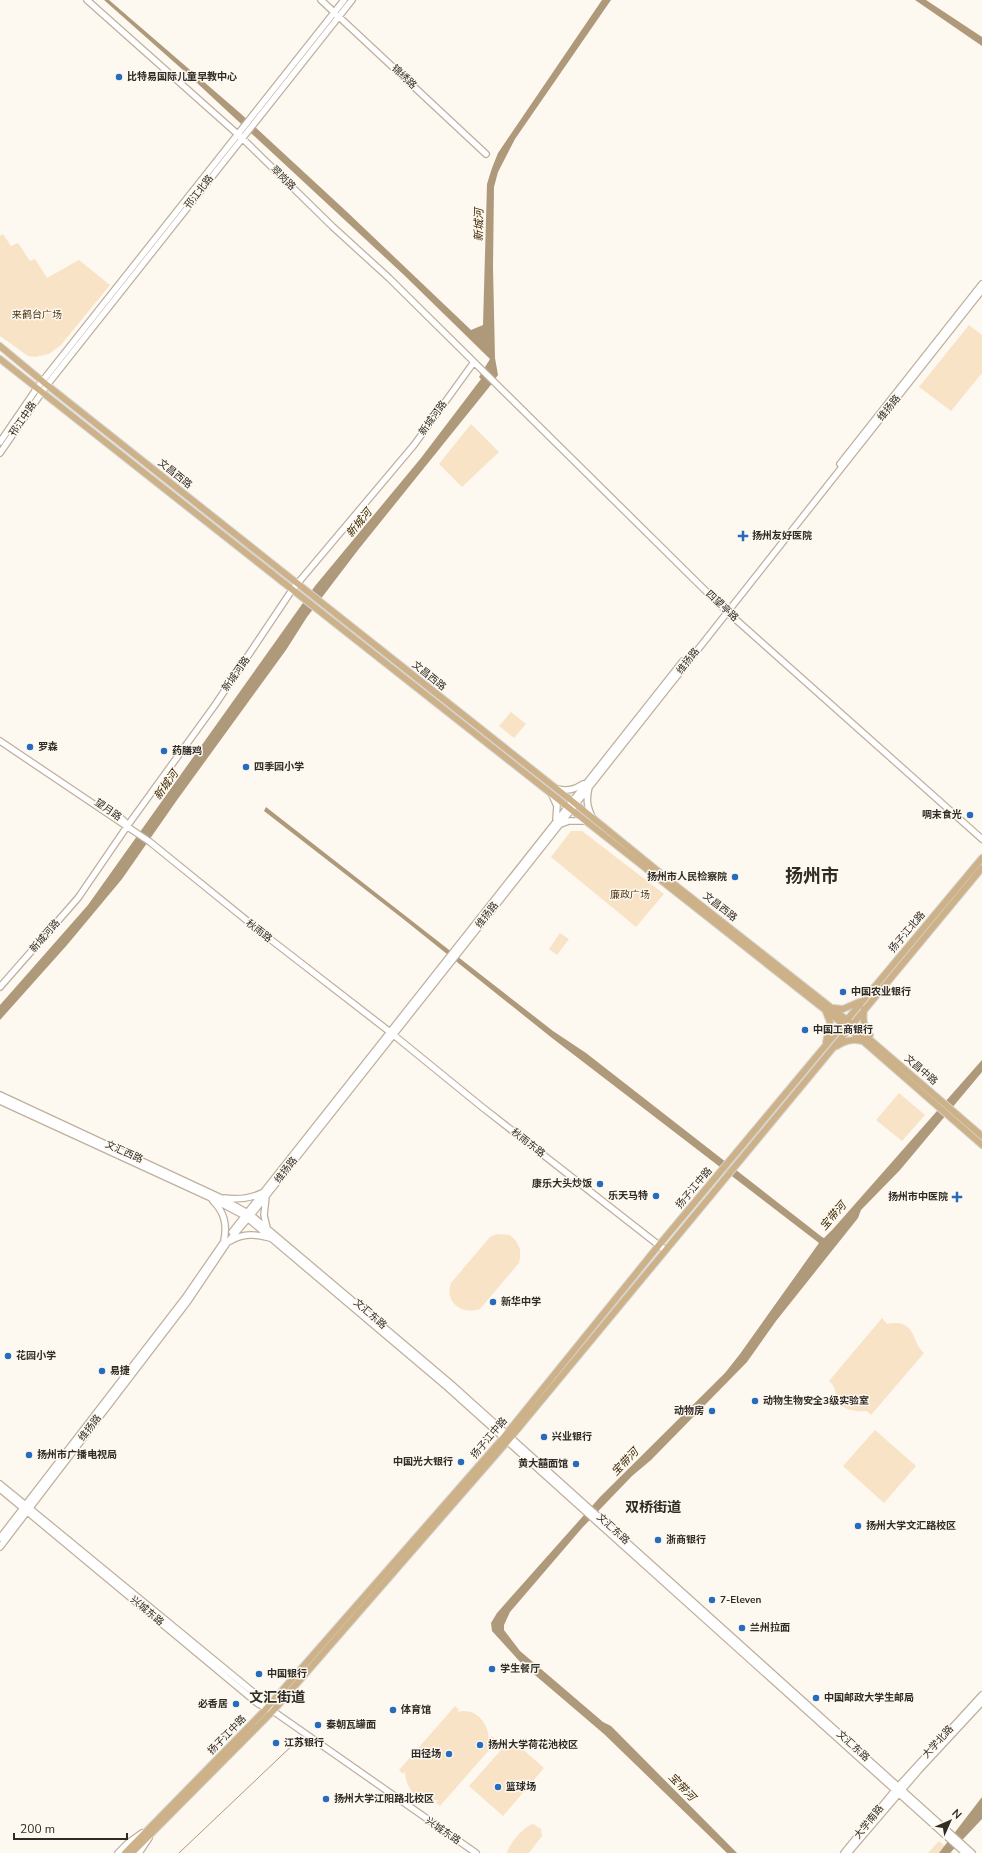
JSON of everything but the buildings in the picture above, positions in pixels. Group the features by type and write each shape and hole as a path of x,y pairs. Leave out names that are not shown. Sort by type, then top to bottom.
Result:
{"main road":[{"name":"翠岗路","path":"87,0 237,133 333,227 389,278 474,362"},
{"name":"锦绣路","path":"321,0 486,154"},
{"name":"邗江北路","path":"337,14 344,0"},
{"name":"邗江北路","path":"45,383 237,133 244,130 253,120 337,14 352,0"},
{"name":"邗江北路","path":"45,383 242,138 244,130"},
{"name":"维扬路","path":"0,1538 26,1508 188,1301 225,1242 265,1194 982,284"},
{"name":"维扬路","path":"725,610 982,290"},
{"name":"文昌西路","path":"0,346 832,1008 845,1022"},
{"name":"文昌西路","path":"0,359 826,1011 845,1022"},
{"name":"四望亭路","path":"474,362 725,610 982,839"},
{"name":"新城河路","path":"0,988 78,898 128,825 215,705 292,590 414,445 474,362"},
{"name":"邗江中路","path":"0,442 45,383"},
{"name":"邗江中路","path":"0,453 39,390"},
{"name":"望月路","path":"0,737 122,819 128,825"},
{"name":"望月路","path":"0,741 120,822 128,825"},
{"path":"557,789 568,791 588,784 586,799 587,808 592,818"},
{"path":"552,794 557,806 557,823 585,821"},
{"name":"秋雨路","path":"128,825 255,928 391,1033"},
{"name":"扬子江北路","path":"845,1022 982,858"},
{"name":"扬子江北路","path":"850,1026 982,868"},
{"path":"832,1008 843,1009 864,999"},
{"path":"864,1009 863,1021 866,1029 881,1048"},
{"path":"826,1011 830,1022 826,1044"},
{"path":"845,1022 850,1026"},
{"name":"扬子江中路","path":"125,1853 152,1829 273,1711 665,1250 731,1164 845,1022"},
{"name":"扬子江中路","path":"731,1164 850,1026"},
{"name":"文昌中路","path":"850,1026 863,1042 939,1103"},
{"name":"文昌中路","path":"850,1026 881,1048 982,1144"},
{"name":"秋雨东路","path":"391,1033 482,1107 665,1250"},
{"path":"830,1050 844,1041 853,1039 863,1042"},
{"name":"文汇西路","path":"0,1095 221,1198 248,1215"},
{"name":"文汇西路","path":"0,1100 248,1215"},
{"name":"文昌中路","path":"950,1113 982,1136"},
{"name":"扬子江中路","path":"132,1853 152,1829 267,1707 507,1437 659,1245 725,1172"},
{"path":"221,1198 238,1200 265,1194 264,1215 267,1228"},
{"path":"208,1197 220,1208 226,1222 225,1242 240,1236 253,1234 272,1238"},
{"name":"文汇东路","path":"248,1215 267,1228 339,1288 507,1437 948,1835 972,1853"},
{"name":"文汇东路","path":"248,1215 272,1238 435,1378 507,1437"},
{"path":"0,1484 26,1508"},
{"path":"0,1489 26,1508"},
{"name":"维扬路","path":"0,1547 26,1508"},
{"name":"兴城东路","path":"26,1508 162,1618 267,1707 476,1853"},
{"name":"大学北路","path":"899,1790 982,1695"},
{"name":"大学北路","path":"899,1790 982,1702"},
{"name":"大学南路","path":"844,1853 899,1790"},
{"name":"大学南路","path":"848,1853 899,1790"},
{"path":"118,1853 128,1843 152,1829"},
{"path":"139,1853 152,1829"},
{"name":"文汇东路","path":"961,1846 965,1853"}],"green space":[{"name":"来鹤台广场","path":"3,234 11,246 18,243 30,261 35,259 47,278 79,260 110,285 61,345 49,354 35,357 28,356 0,336 0,236"},
{"path":"969,325 982,335 982,373 951,411 919,387"},
{"path":"471,424 499,452 462,487 439,464"},
{"path":"511,712 526,724 514,738 499,726"},
{"name":"廉政广场","path":"571,831 582,831 664,894 636,927 551,857"},
{"path":"560,933 569,939 557,955 549,949"},
{"path":"899,1093 925,1115 902,1141 876,1120"},
{"path":"497,1234 510,1235 516,1241 520,1249 519,1263 480,1309 467,1310 461,1308 452,1301 450,1296 449,1290 451,1283 490,1237"},
{"path":"882,1318 887,1324 897,1323 908,1328 912,1332 920,1349 924,1353 871,1415 867,1411 857,1411 844,1407 838,1400 833,1386 829,1381"},
{"path":"875,1430 916,1466 884,1503 843,1466"},
{"name":"田径场","path":"455,1706 459,1710 457,1712 469,1712 479,1717 486,1727 489,1739 492,1736 497,1741 440,1806 436,1803 438,1800 425,1800 415,1795 408,1785 405,1772 403,1774 399,1770"},
{"path":"511,1739 544,1768 503,1816 469,1786"},
{"path":"533,1824 541,1829 542,1836 529,1853 507,1853 517,1836 529,1825"},
{"path":"939,1841 953,1853 928,1853"}],"shaded area":[{"path":"104,0 109,0 240,113 471,330 483,325 487,184 498,153 602,0 611,0 515,139 498,172 494,187 493,267 495,358 498,375 358,550 307,617 286,650 177,800 122,879 67,945 0,1020 0,1005 88,905 315,586 421,458 481,379 479,377 490,359 404,275 183,70"},
{"path":"915,0 926,0 982,37 982,46"},
{"path":"266,807 553,1031 586,1053 824,1238 982,1060 982,1072 900,1170 861,1210 858,1218 776,1321 747,1362 582,1528 510,1612 504,1625 504,1630 520,1651 603,1722 611,1726 737,1853 727,1853 604,1734 522,1664 492,1631 491,1623 497,1613 600,1497 725,1373 819,1243 552,1038 402,918 264,811"},
{"path":"982,1797 982,1819 950,1853 939,1853"}],"waterway":[{"path":"179,1853 298,1740"}],"place":[{"name":"比特易国际儿童早教中心","path":"119,77"},
{"name":"扬州友好医院","path":"743,536"},
{"name":"罗森","path":"30,747"},
{"name":"药膳鸡","path":"164,751"},
{"name":"四季园小学","path":"246,767"},
{"name":"啁末食光","path":"970,815"},
{"name":"扬州市人民检察院","path":"735,877"},
{"name":"中国农业银行","path":"843,992"},
{"name":"中国工商银行","path":"805,1030"},
{"name":"康乐大头炒饭","path":"600,1184"},
{"name":"乐天马特","path":"656,1196"},
{"name":"扬州市中医院","path":"957,1197"},
{"name":"新华中学","path":"493,1302"},
{"name":"花园小学","path":"8,1356"},
{"name":"易捷","path":"102,1371"},
{"name":"动物生物安全3级实验室","path":"755,1401"},
{"name":"动物房","path":"712,1411"},
{"name":"兴业银行","path":"544,1437"},
{"name":"扬州市广播电视局","path":"29,1455"},
{"name":"中国光大银行","path":"461,1462"},
{"name":"黄大囍面馆","path":"576,1464"},
{"name":"扬州大学文汇路校区","path":"858,1526"},
{"name":"浙商银行","path":"658,1540"},
{"name":"7-Eleven","path":"712,1600"},
{"name":"兰州拉面","path":"742,1628"},
{"name":"学生餐厅","path":"492,1669"},
{"name":"中国银行","path":"259,1674"},
{"name":"中国邮政大学生邮局","path":"816,1698"},
{"name":"必香居","path":"236,1704"},
{"name":"体育馆","path":"393,1710"},
{"name":"秦朝瓦罐面","path":"318,1725"},
{"name":"江苏银行","path":"276,1743"},
{"name":"扬州大学荷花池校区","path":"480,1745"},
{"name":"田径场","path":"449,1754"},
{"name":"篮球场","path":"498,1787"},
{"name":"扬州大学江阳路北校区","path":"326,1799"}],"district":[{"name":"扬州市","path":"812,876"},
{"name":"双桥街道","path":"653,1507"},
{"name":"文汇街道","path":"277,1697"}],"water label":[{"name":"新城河","path":"479,225"},
{"name":"新城河","path":"359,523"},
{"name":"新城河","path":"166,785"},
{"name":"宝带河","path":"833,1216"},
{"name":"宝带河","path":"625,1462"},
{"name":"宝带河","path":"682,1787"}]}
